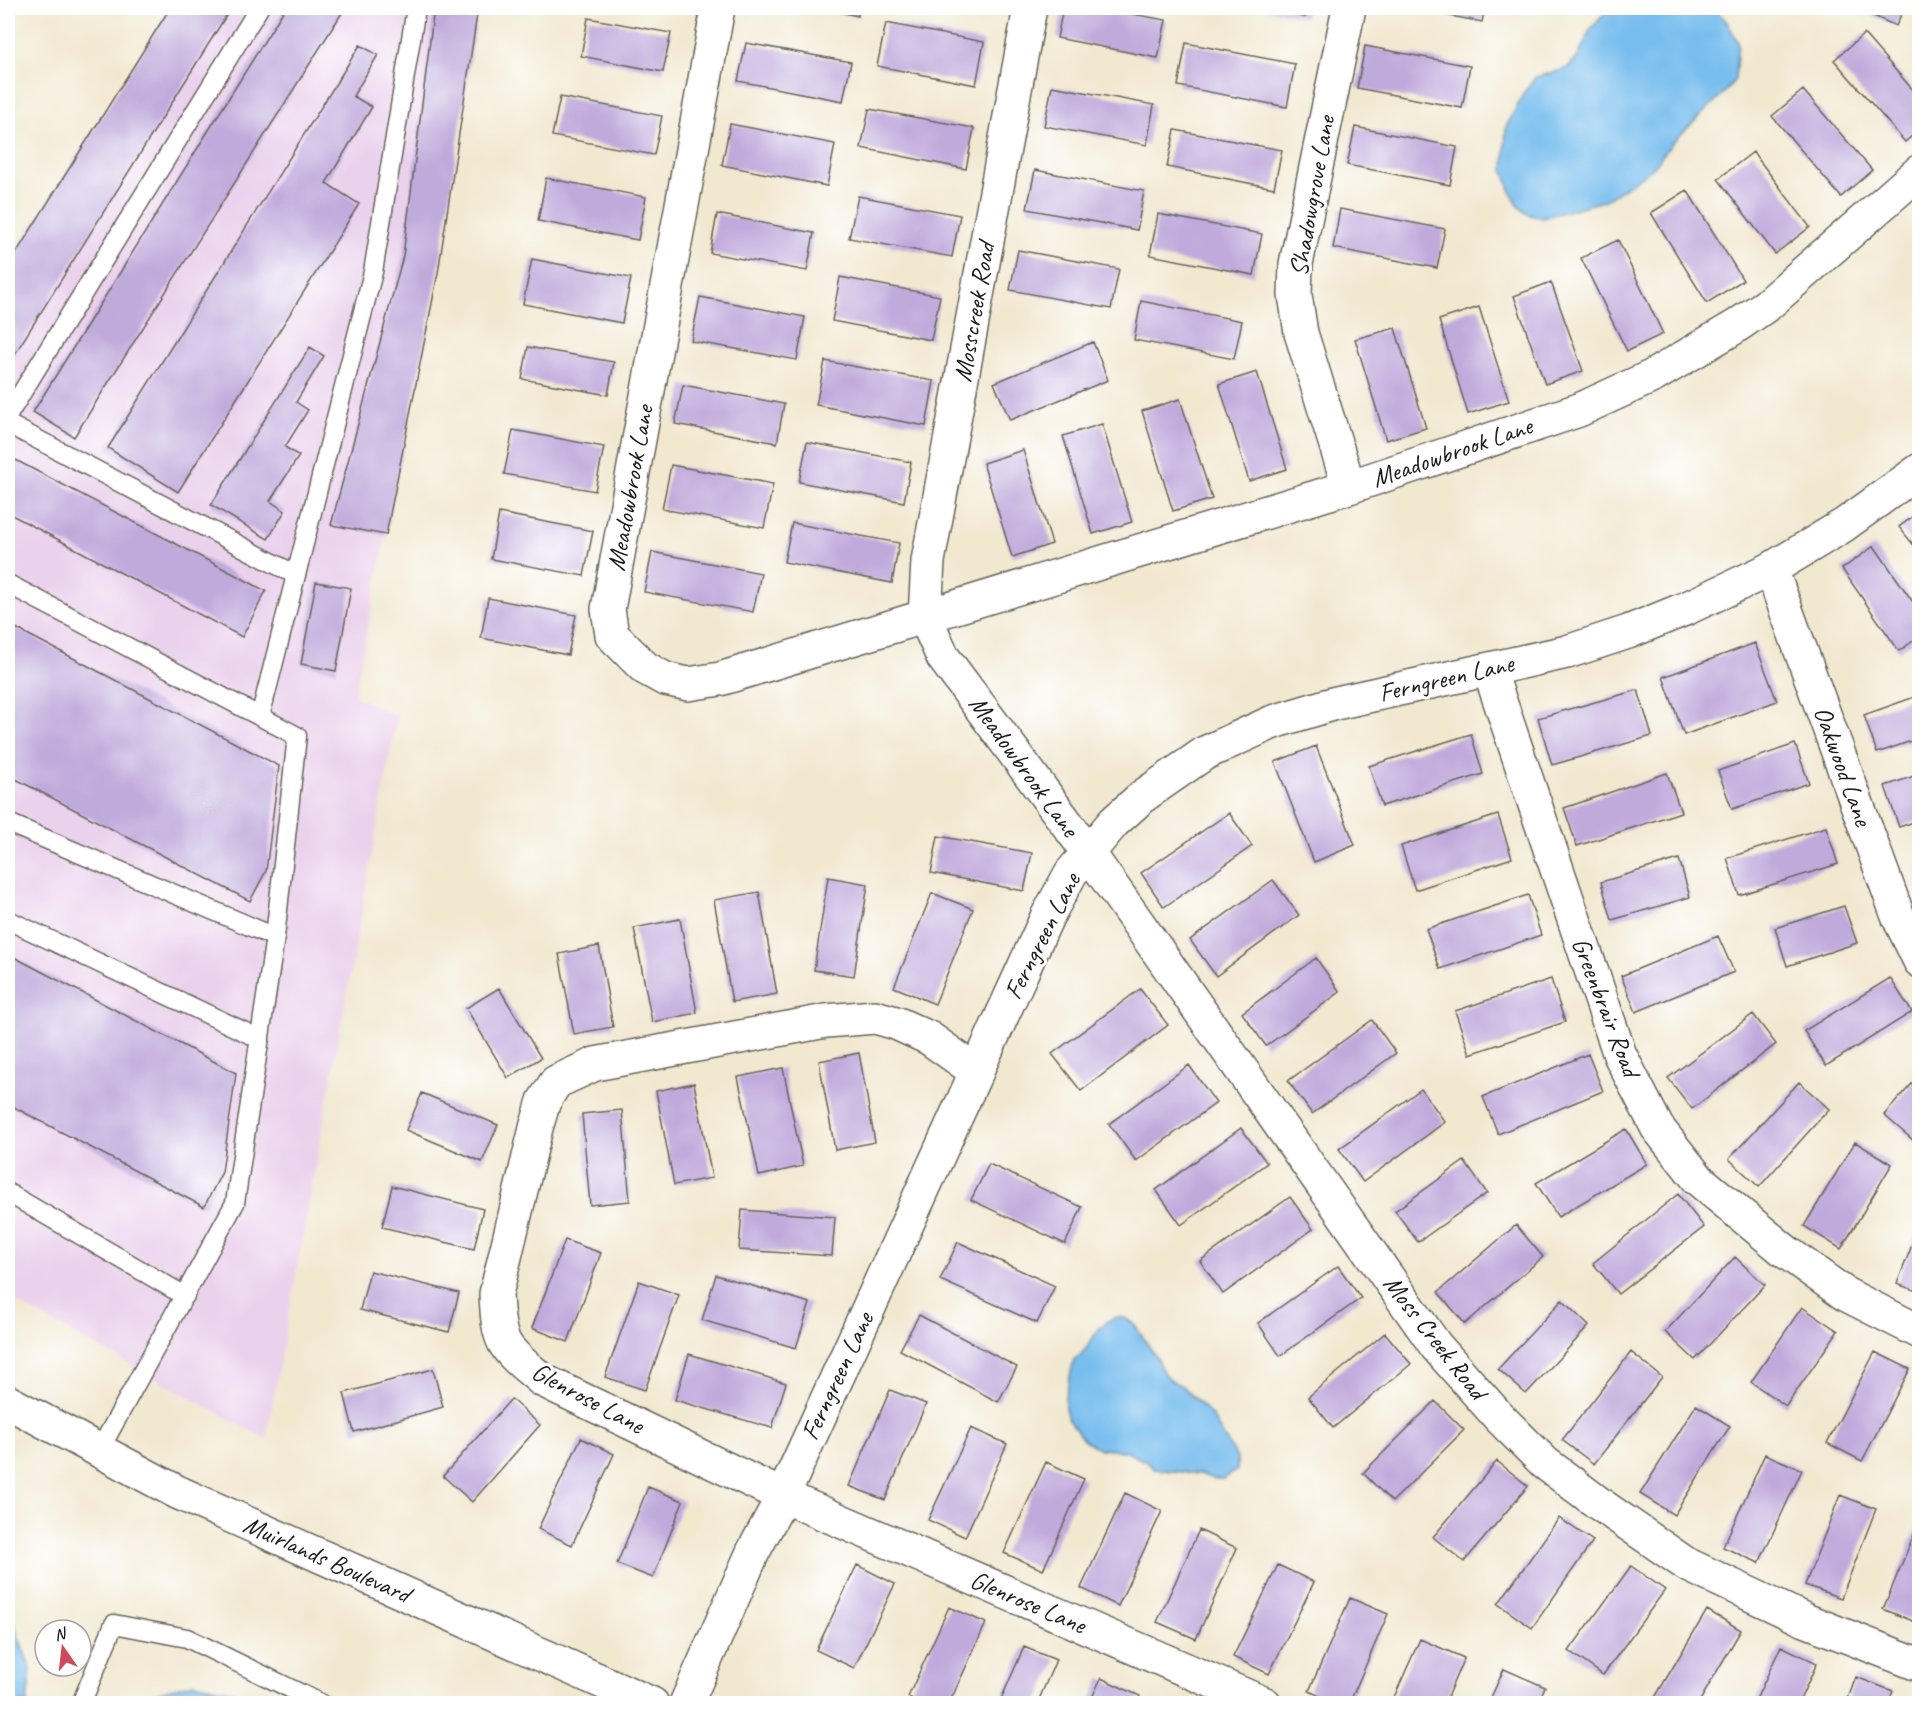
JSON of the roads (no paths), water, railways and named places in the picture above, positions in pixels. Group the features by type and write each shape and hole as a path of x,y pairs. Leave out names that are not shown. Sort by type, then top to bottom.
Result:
{"street":[{"name":"Meadowbrook Lane","path":"718,8 608,609 612,635 645,668 665,679 688,684 720,679 1349,487 1579,410 1683,359 1767,305 1920,171"},
{"name":"Mosscreek Road","path":"925,617 928,561 1030,8"},
{"name":"Shadowgrove Lane","path":"1349,8 1296,264 1295,296 1301,333 1349,487"},
{"name":"Ferngreen Lane","path":"686,1704 753,1552 783,1496 1047,917 1071,873 1114,822 1143,796 1205,753 1273,722 1326,706 1567,652 1628,632 1688,608 1771,569 1844,525 1920,470"},
{"name":"Oakwood Lane","path":"1771,569 1898,916 1920,961"},
{"name":"Meadowbrook Lane","path":"925,617 944,657 1088,852"},
{"name":"Greenbrair Road","path":"1489,669 1620,1055 1657,1127 1699,1180 1785,1251 1845,1294 1920,1332"},
{"name":"Moss Creek Road","path":"1088,852 1436,1346 1545,1463 1600,1505 1686,1564 1805,1620 1920,1665"},
{"name":"Glenrose Lane","path":"977,1072 929,1038 896,1023 875,1017 826,1021 595,1064 556,1082 544,1101 496,1294 498,1322 504,1342 542,1380 783,1496 1265,1704"},
{"name":"Muirlands Boulevard","path":"8,1402 177,1492 652,1704"}],"lane":[{"path":"8,415 260,8"},
{"path":"260,717 373,272 416,8"},
{"path":"8,424 296,575"},
{"path":"8,584 297,736 275,937 235,1203 99,1451"},
{"path":"8,823 275,937"},
{"path":"8,920 260,1039"},
{"path":"8,1193 184,1296"},
{"path":"81,1704 114,1624 187,1638 322,1704"}],"water":[{"path":"1610,8 1714,8 1728,23 1738,43 1735,79 1726,91 1671,144 1652,169 1606,200 1542,218 1527,214 1517,204 1504,171 1506,127 1525,91 1536,77 1566,69 1578,57 1590,30"},
{"path":"1116,1317 1125,1318 1134,1324 1155,1355 1163,1372 1171,1381 1182,1386 1211,1415 1237,1458 1237,1470 1223,1479 1214,1479 1199,1474 1154,1469 1145,1461 1125,1451 1100,1449 1084,1440 1068,1420 1065,1396 1074,1360 1086,1349 1097,1331"},
{"path":"8,1610 31,1669 27,1703 8,1703"},
{"path":"194,1683 228,1690 262,1703 141,1703 148,1695"}]}
